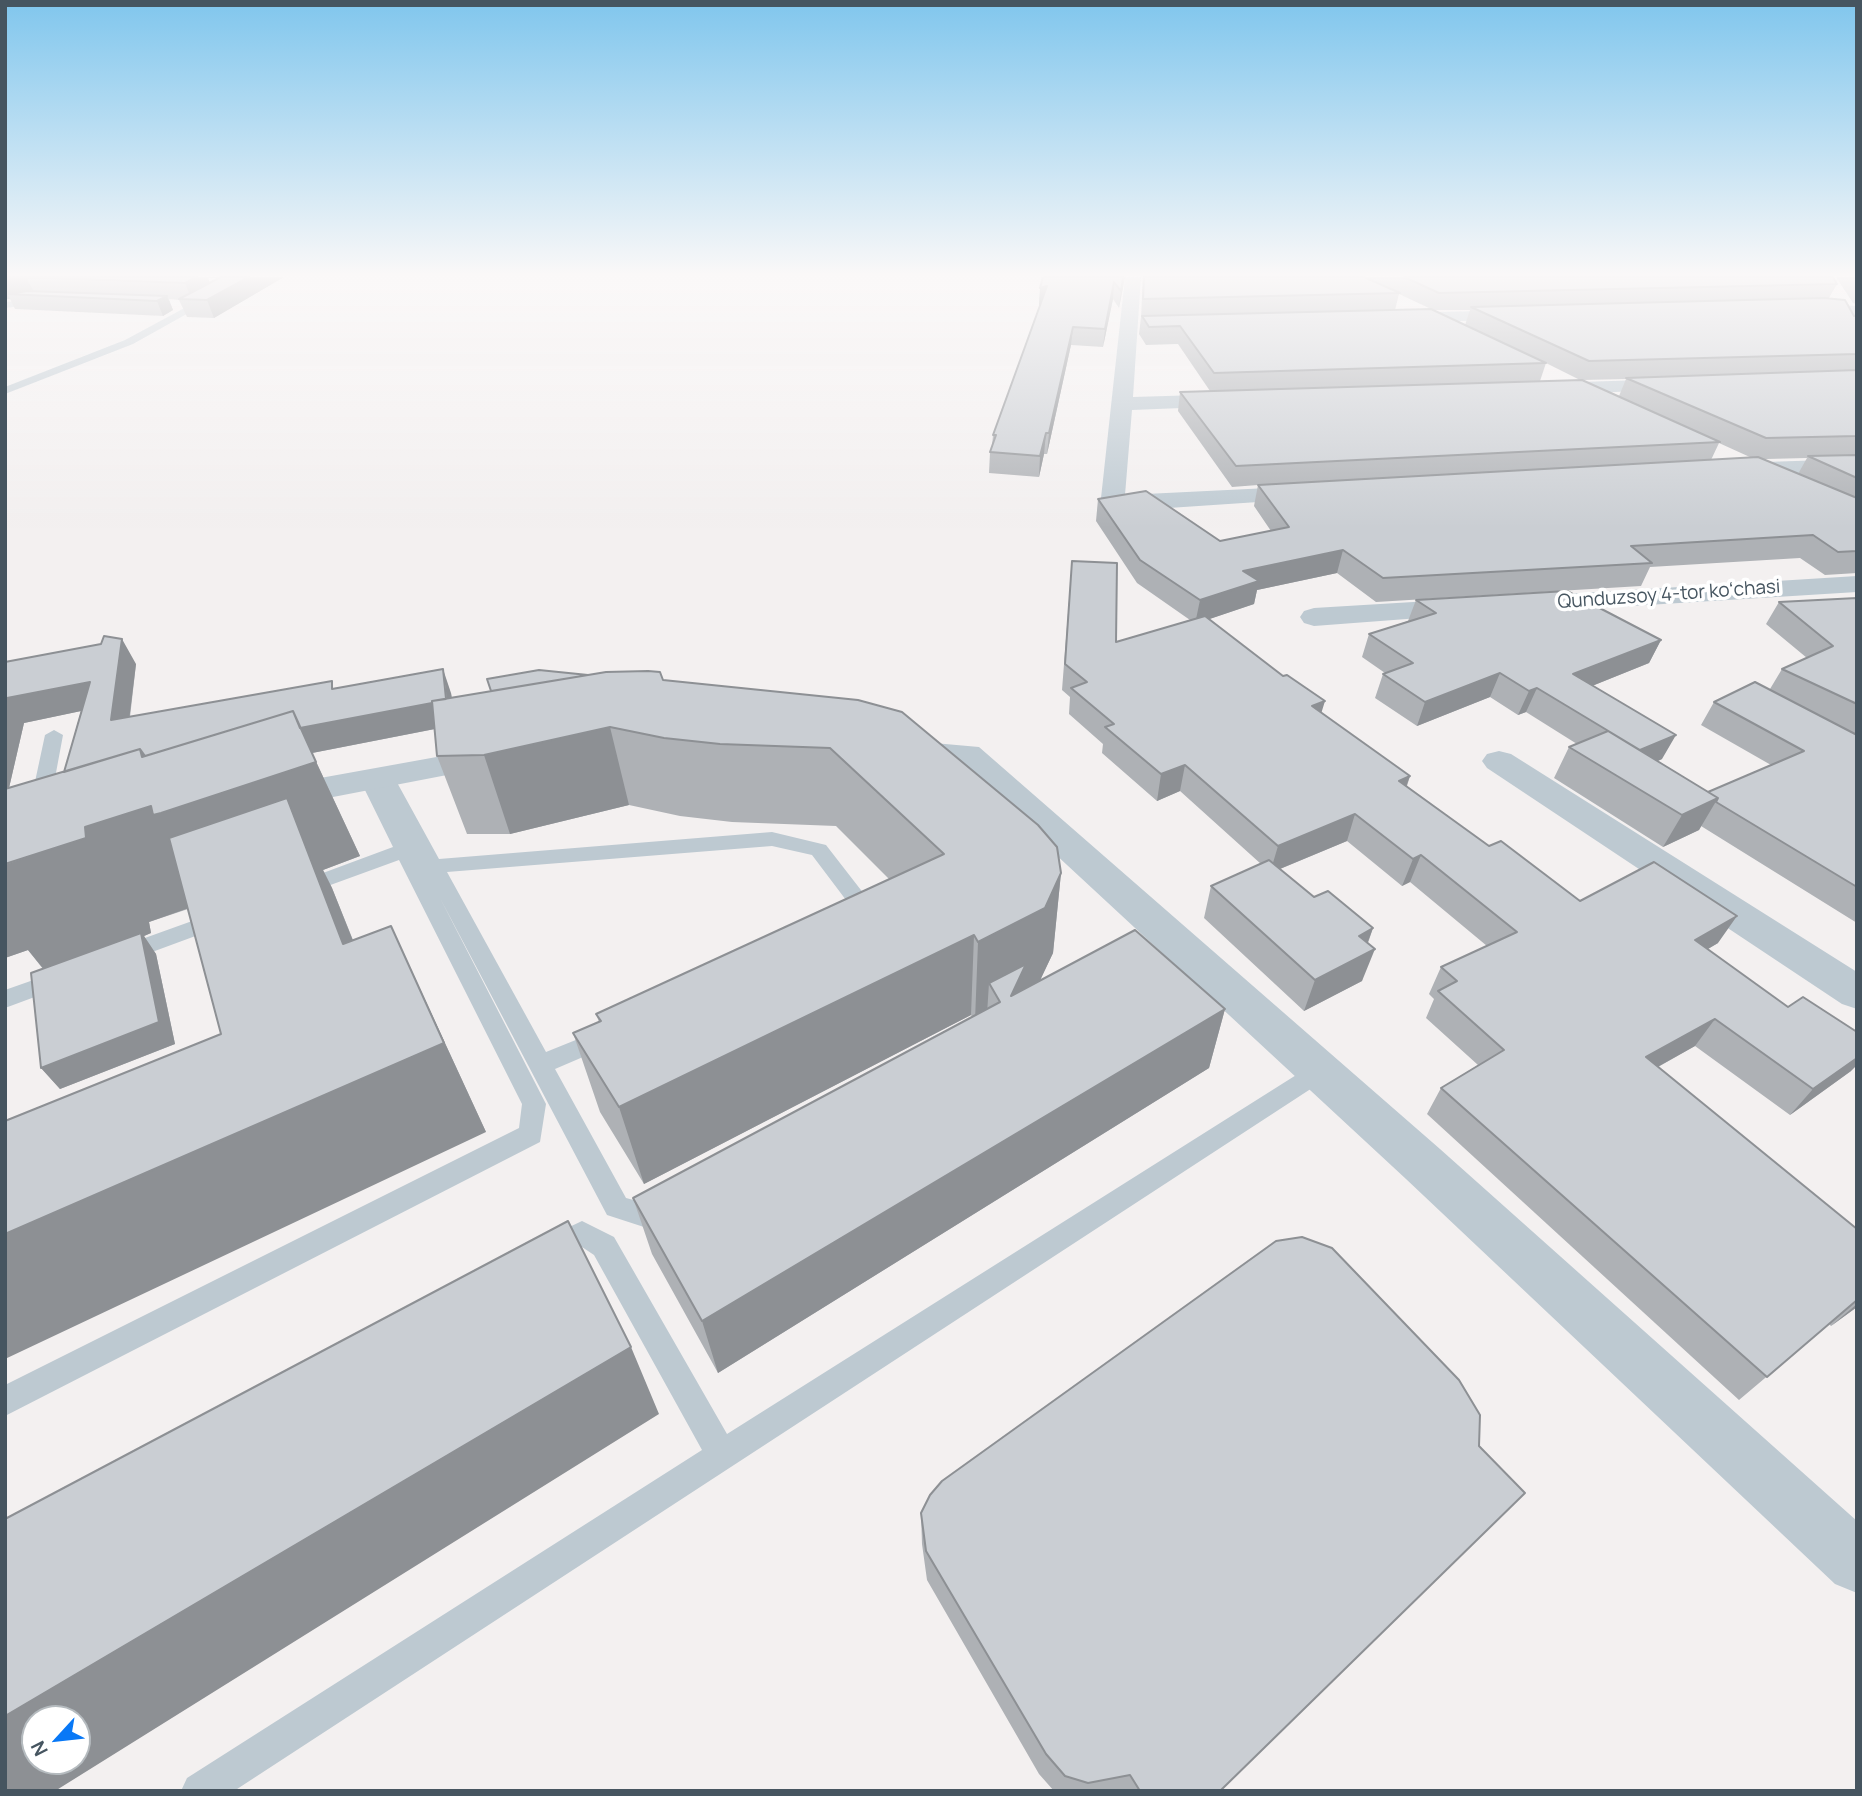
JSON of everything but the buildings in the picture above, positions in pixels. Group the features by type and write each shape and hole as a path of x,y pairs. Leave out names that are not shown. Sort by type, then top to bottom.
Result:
{"street":[{"path":"1131,361 1123,404 1113,498 1124,504 1332,492"},
{"path":"1535,380 1573,388 1611,405"},
{"path":"1573,388 1695,385"},
{"path":"1123,404 1259,399"},
{"path":"1715,464 1749,469 1857,466"},
{"path":"1749,469 1797,490"},
{"name":"Qunduzsoy 4-tor koʻchasi","path":"1314,617 1857,584"},
{"path":"856,747 967,754 1152,937 1320,1070 1857,1562"},
{"path":"234,804 531,750"},
{"path":"1499,761 1857,993"}],"lane":[{"path":"5,391 83,361"},
{"path":"19,374 45,376"},
{"path":"42,835 54,735"},
{"path":"5,1401 531,1134 534,1104 405,850 377,778"},
{"path":"377,778 433,866 617,1207 647,1216 683,1196"},
{"path":"433,866 772,839 819,850 860,903 855,926 843,931"},
{"path":"287,894 405,850"},
{"path":"106,961 234,914"},
{"path":"5,999 81,971"},
{"path":"541,1065 616,1032"},
{"path":"200,1791 1320,1070"},
{"path":"521,1265 582,1233 604,1246 722,1455"}]}
